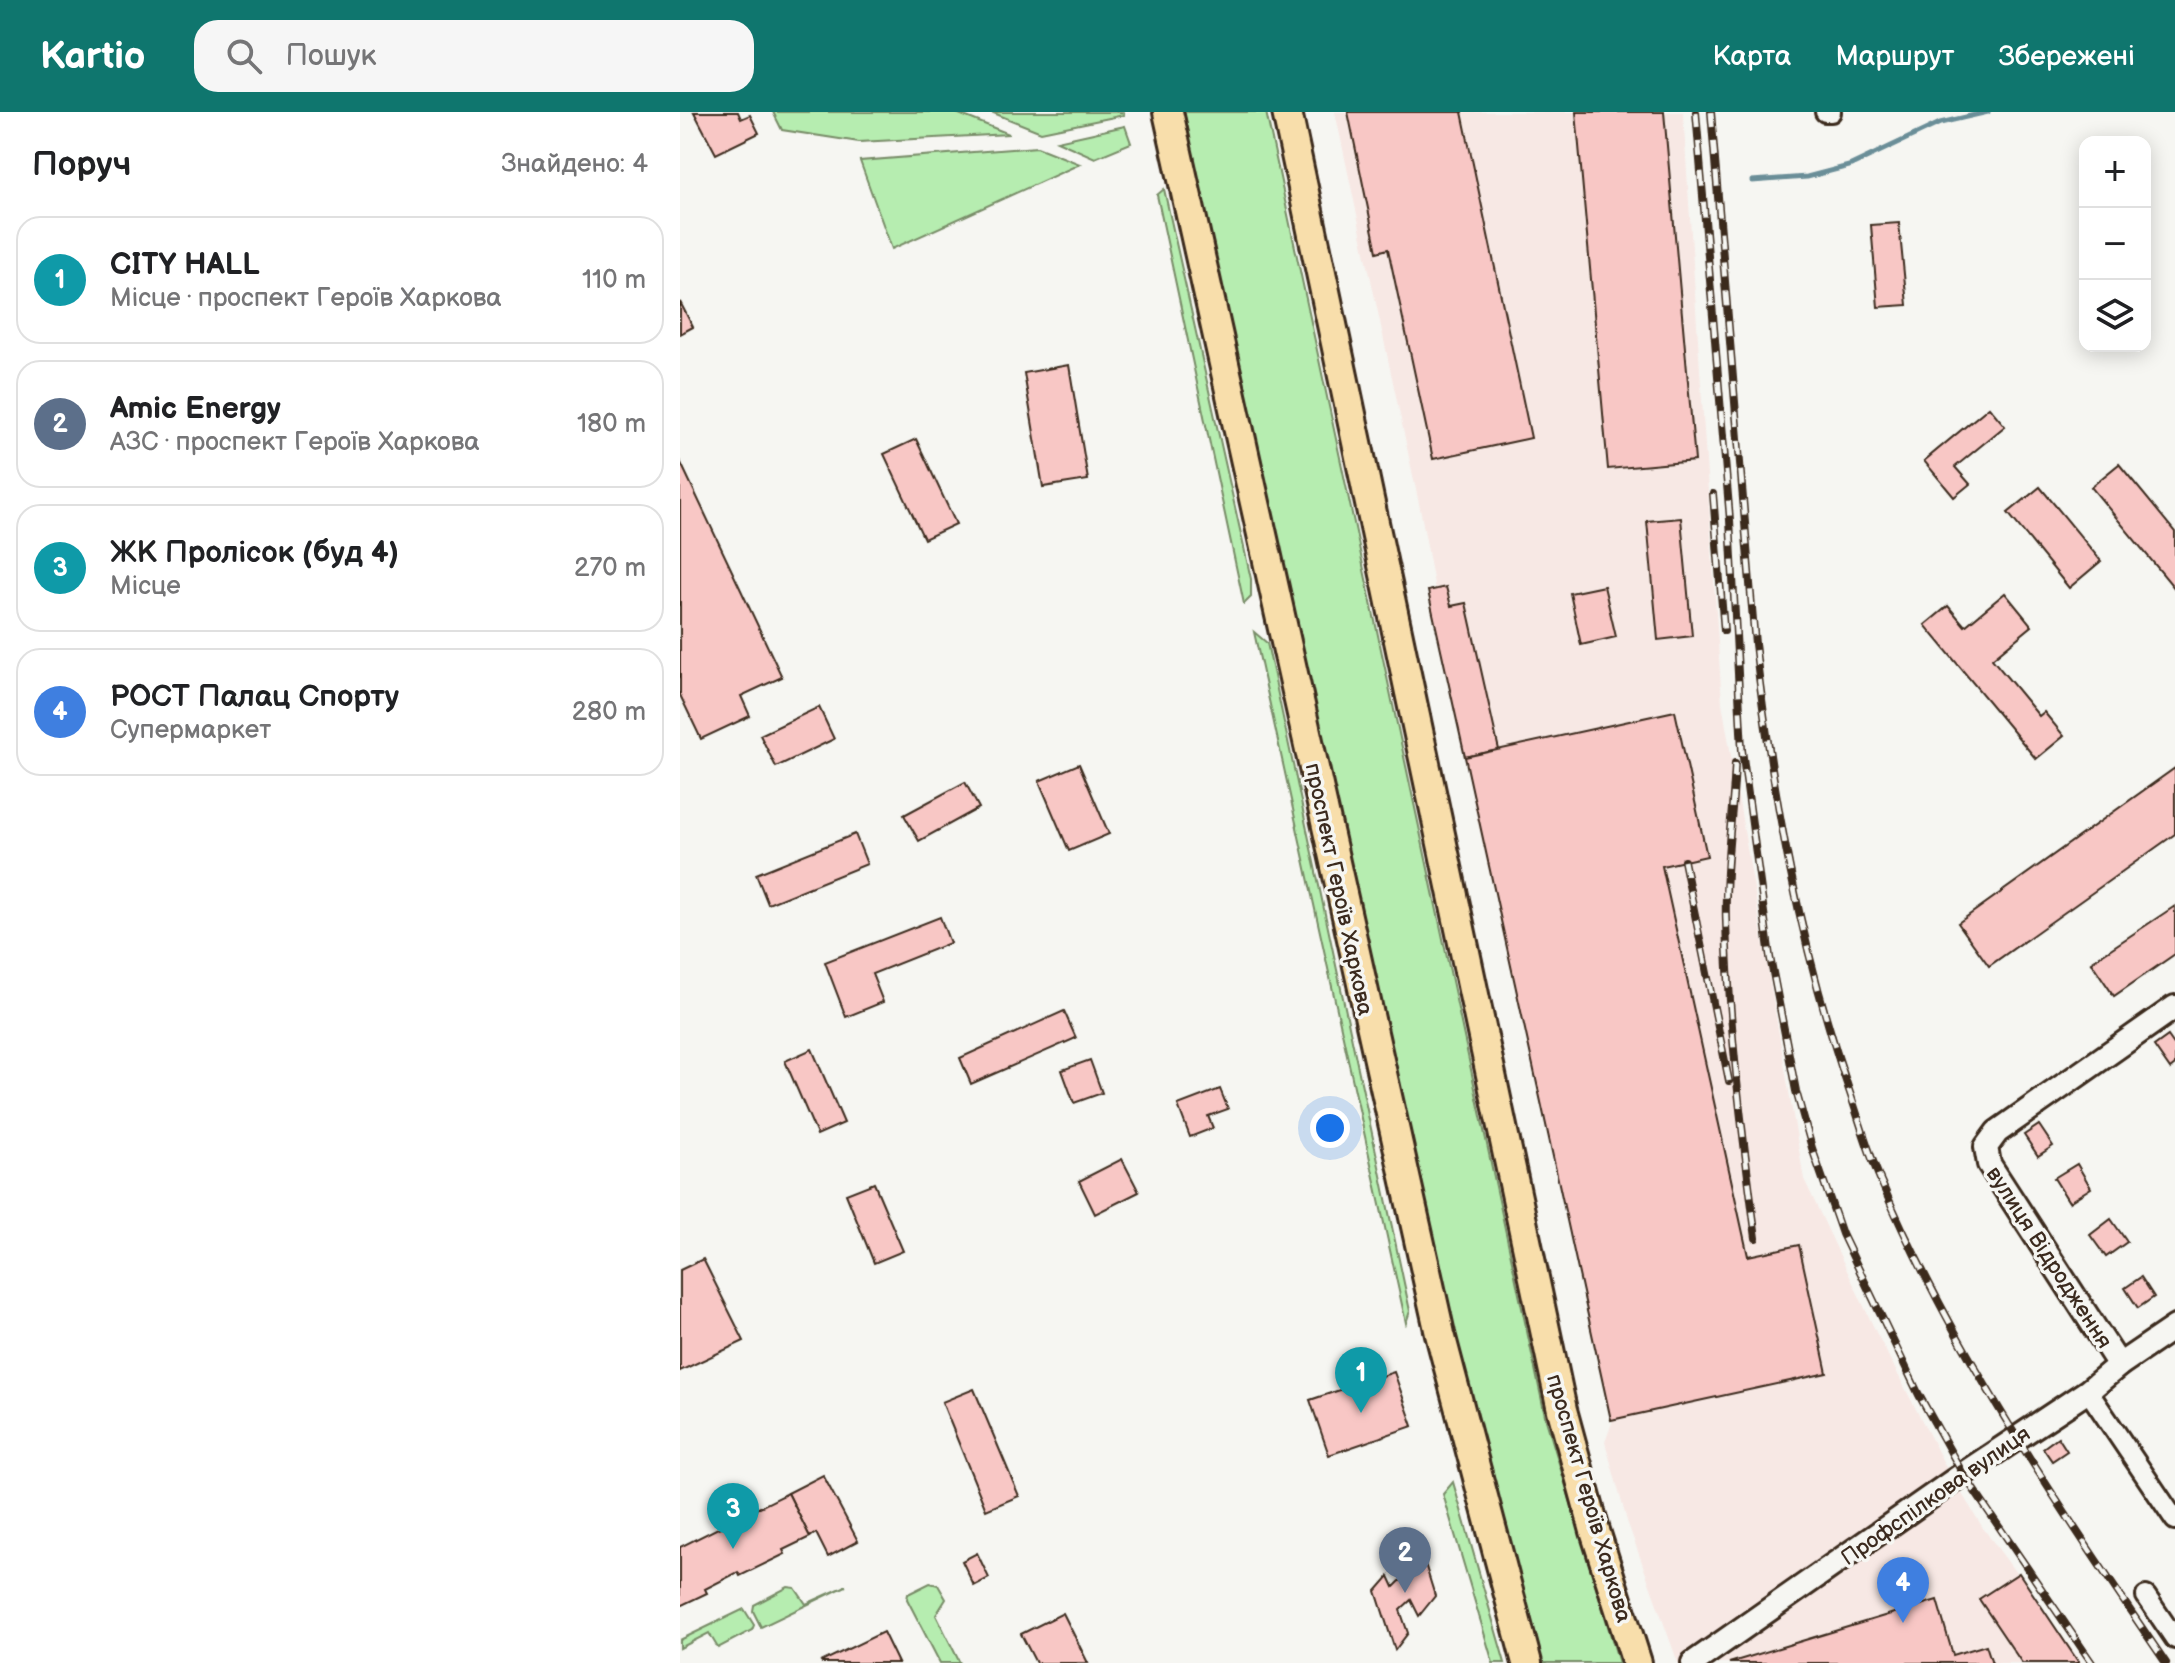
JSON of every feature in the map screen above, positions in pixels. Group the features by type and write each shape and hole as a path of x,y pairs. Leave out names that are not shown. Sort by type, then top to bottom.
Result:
{"main road":[{"name":"проспект Героїв Харкова","path":"1168,112 1440,1334 1527,1663"},
{"name":"проспект Героїв Харкова","path":"1287,112 1562,1410 1595,1531 1637,1663"}],"street":[{"name":"вулиця Відродження","path":"2119,1365 1989,1164 1986,1147 1997,1132 2175,1007"},
{"name":"Профспілкова вулиця","path":"1693,1663 1951,1482 2088,1391 2119,1365 2175,1327"},
{"path":"2088,1391 2175,1520"},
{"path":"2146,1596 2175,1639"}],"shaded area":[{"path":"1335,112 1683,112 1722,703 1804,1179 1877,1334 1948,1471 1983,1528 2082,1663 1678,1663 1627,1521 1605,1442 1612,1423 1474,805 1421,513"}],"green space":[{"path":"773,112 954,112 1009,134 859,142 782,130"},
{"path":"991,112 1123,112 1124,115 1041,132"},
{"path":"1184,112 1266,112 1546,1420 1619,1663 1542,1663 1479,1446 1437,1275"},
{"path":"1125,126 1131,143 1095,158 1057,141"},
{"path":"1037,147 1080,164 892,249 860,161"},
{"path":"1164,189 1251,579 1251,597 1244,604 1157,195"},
{"path":"1254,632 1267,643 1410,1311 1406,1323"},
{"path":"1453,1482 1505,1663 1493,1663 1443,1494"},
{"path":"930,1583 938,1585 946,1599 936,1615 960,1663 940,1663 907,1599 908,1594"},
{"path":"846,1586 761,1627 753,1611 754,1605 788,1587 795,1588 806,1604"},
{"path":"744,1609 754,1625 752,1630 718,1648 709,1633 680,1648 680,1640"}],"building":[{"path":"694,112 738,112 741,119 750,115 759,133 716,154"},
{"path":"1348,112 1462,112 1531,438 1433,459 1388,249 1377,252"},
{"path":"1576,112 1664,112 1695,461 1608,469"},
{"path":"1899,223 1907,305 1878,307 1871,225"},
{"path":"680,302 693,327 680,334"},
{"path":"1069,365 1088,480 1043,487 1024,373"},
{"path":"1989,407 2005,426 1955,467 1970,484 1954,497 1924,461"},
{"path":"916,439 956,524 924,539 884,454"},
{"path":"680,461 782,677 741,696 750,716 701,739 680,695"},
{"path":"2119,464 2175,532 2175,589 2091,487"},
{"path":"2040,487 2101,561 2069,588 2008,513"},
{"path":"1681,518 1692,636 1658,640 1647,521"},
{"path":"1604,586 1616,637 1581,645 1570,593"},
{"path":"1446,587 1451,606 1466,603 1499,750 1465,757 1428,591"},
{"path":"2005,593 2032,626 1992,659 2039,716 2044,712 2064,736 2036,759 1925,625 1948,606 1965,626"},
{"path":"819,707 834,739 776,767 760,735"},
{"path":"1675,711 1707,856 1662,866 1748,1256 1799,1245 1827,1373 1611,1420 1465,757"},
{"path":"1079,764 1109,834 1069,851 1039,781"},
{"path":"2175,768 2175,834 1989,966 1958,923"},
{"path":"965,782 979,808 919,841 904,815"},
{"path":"855,834 867,864 768,904 756,874"},
{"path":"2175,906 2175,954 2114,996 2091,962"},
{"path":"940,917 950,943 872,974 883,1002 846,1017 825,962"},
{"path":"1064,1011 1076,1038 971,1084 960,1058"},
{"path":"2168,1036 2175,1046 2175,1065 2170,1069 2154,1046"},
{"path":"812,1049 844,1123 817,1135 785,1061"},
{"path":"1090,1060 1102,1093 1074,1103 1062,1070"},
{"path":"1220,1089 1228,1109 1208,1116 1213,1128 1190,1137 1178,1105"},
{"path":"2039,1125 2053,1146 2038,1156 2024,1135"},
{"path":"1122,1159 1139,1192 1095,1214 1079,1181"},
{"path":"2077,1164 2091,1188 2069,1202 2054,1178"},
{"path":"874,1183 903,1251 874,1263 846,1194"},
{"path":"2111,1219 2127,1242 2106,1257 2090,1235"},
{"path":"703,1259 744,1341 680,1371 680,1270"},
{"path":"2141,1277 2154,1297 2138,1308 2125,1288"},
{"path":"1394,1372 1413,1426 1329,1455 1310,1400"},
{"path":"974,1389 1019,1496 986,1510 942,1402"},
{"path":"2058,1437 2067,1451 2052,1461 2043,1448"},
{"path":"823,1475 858,1541 828,1557 816,1533 810,1537 788,1493"},
{"path":"788,1493 810,1537 783,1550 785,1554 705,1589 707,1593 680,1606 680,1547"},
{"path":"1417,1538 1435,1596 1419,1616 1411,1600 1400,1610 1408,1633 1395,1650 1376,1591 1389,1576 1394,1587 1404,1577 1400,1556"},
{"path":"977,1553 989,1578 974,1586 962,1561"},
{"path":"2019,1573 2079,1663 2022,1663 1979,1599"},
{"path":"1937,1600 1953,1655 1986,1645 1992,1663 1729,1663"},
{"path":"1063,1613 1088,1663 1036,1663 1021,1634"},
{"path":"883,1632 898,1663 821,1662"}],"waterway":[{"path":"1752,181 1807,177 1849,166 1940,123 1988,112"}],"railway":[{"path":"1696,112 1730,520 1742,750 1770,957 1796,1091 1842,1234 1919,1395 1963,1474 2092,1663"},
{"path":"1711,112 1762,701 1790,872 1832,1038 1876,1168 1941,1306 2048,1488 2166,1663"},
{"path":"1713,494 1724,631"},
{"path":"1735,763 1726,921 1737,1080 1756,1238"},
{"path":"1684,861 1729,1081"}],"place":[{"name":"CITY HALL","path":"1361,1413"},
{"name":"ЖК Пролісок (буд 4)","path":"733,1549"},
{"name":"Amic Energy","path":"1405,1593"},
{"name":"РОСТ Палац Спорту","path":"1903,1623"}]}
